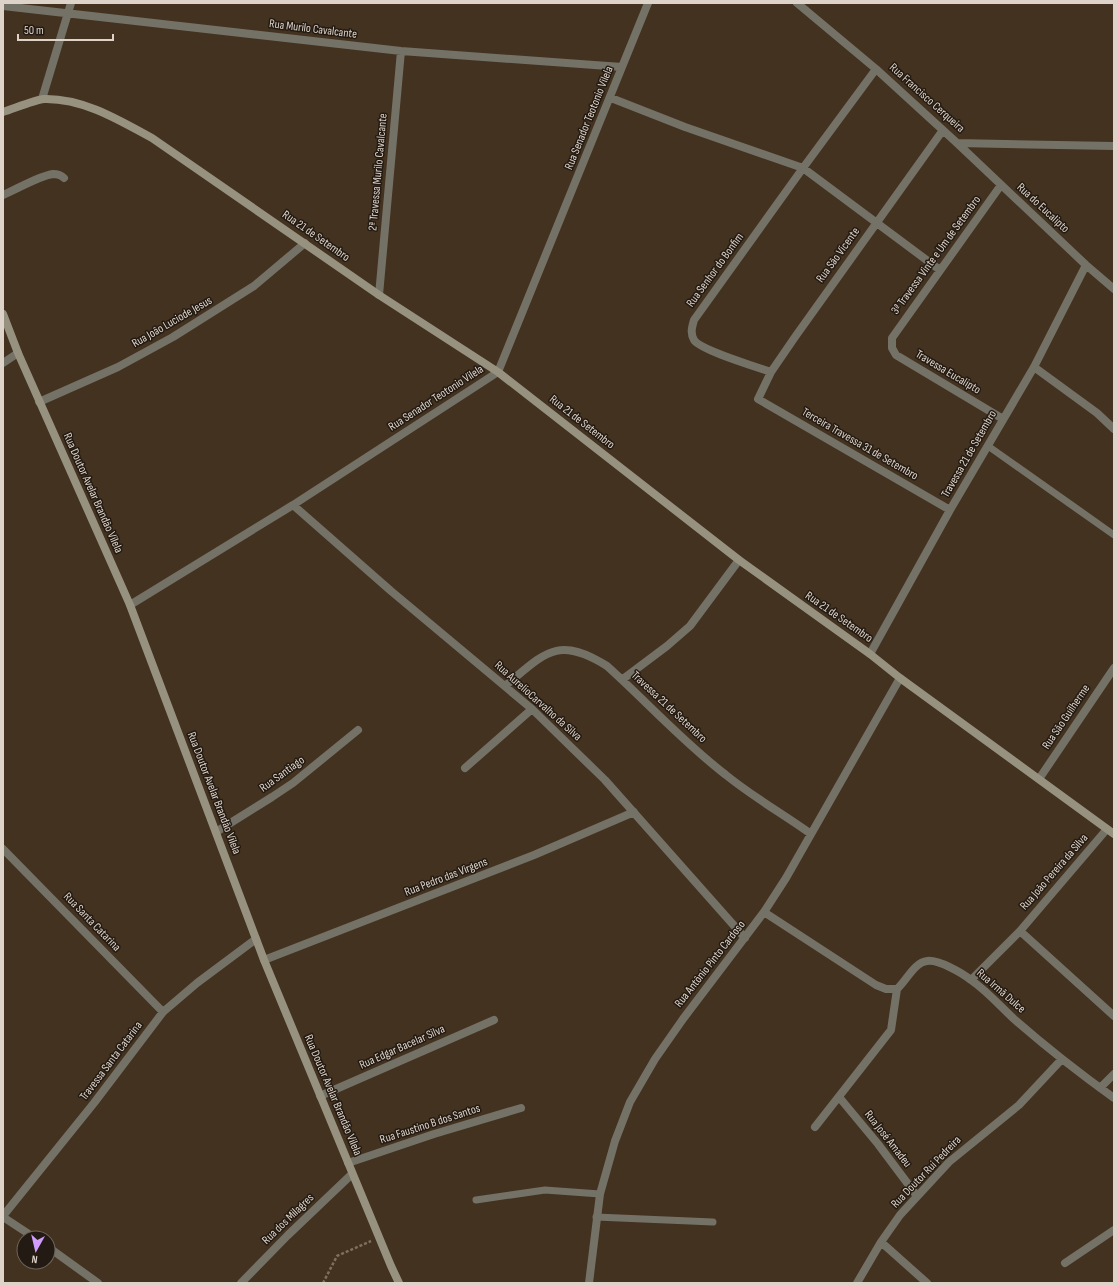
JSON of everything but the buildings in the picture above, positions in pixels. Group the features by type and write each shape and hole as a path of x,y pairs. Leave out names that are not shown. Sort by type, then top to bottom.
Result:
{"street":[{"path":"42,99 71,3"},
{"name":"Rua Senador Teotonio Vilela","path":"130,605 293,506 498,372 648,3"},
{"name":"Rua Francisco Cerqueira","path":"797,3 876,69 957,142 1114,146"},
{"name":"Rua Murilo Cavalcante","path":"3,6 68,12 401,51 622,68"},
{"name":"2ª Travessa Murilo Cavalcante","path":"379,295 401,51"},
{"name":"Rua Senhor do Bonfim","path":"771,372 705,349 695,342 691,331 694,320 876,69"},
{"path":"610,98 684,127 803,168 940,270"},
{"name":"Rua 21 de Setembro","path":"3,112 42,99 64,101 85,105 113,117 152,138 379,295 498,372 739,560 870,654 900,678 1114,834"},
{"name":"Rua São Vicente","path":"758,399 771,372 828,288 943,130"},
{"name":"Rua do Eucalipto","path":"957,142 1001,186 1114,289"},
{"path":"3,195 53,174 60,175 64,178"},
{"name":"3ª Travessa Vinte e Um de Setembro","path":"892,338 1001,186"},
{"name":"Rua João Luciode Jesus","path":"40,402 118,367 173,337 254,286 305,243"},
{"name":"Travessa 21 de Setembro","path":"870,654 950,510 1034,367 1086,265"},
{"name":"Rua Doutor Avelar Brandão Vilela","path":"3,314 18,353 130,605 264,960 352,1174 399,1283"},
{"name":"Travessa Eucalipto","path":"892,338 892,348 896,355 1003,419"},
{"path":"3,364 18,353"},
{"path":"1034,367 1097,413 1114,430"},
{"name":"Terceira Travessa 31 de Setembro","path":"758,399 950,510"},
{"name":"Rua AurelioCarvalho da Silva","path":"293,506 391,591 532,709 605,780 745,938"},
{"path":"623,679 667,646 690,626 739,560"},
{"name":"Travessa 21 de Setembro","path":"505,686 547,654 556,650 566,649 593,657 623,679 650,707 724,774 746,791 811,834"},
{"name":"Rua São Guilherme","path":"1039,779 1114,668"},
{"name":"Rua Antônio Pinto Cardoso","path":"589,1283 600,1194 614,1142 630,1102 655,1059 683,1019 764,912 811,834 900,678"},
{"path":"465,768 532,709"},
{"name":"Rua Santiago","path":"216,832 287,786 358,730"},
{"name":"Rua Pedro das Virgens","path":"264,960 534,855 634,812"},
{"name":"Rua João Pereira da Silva","path":"971,980 1020,931 1107,829"},
{"name":"Rua Santa Catarina","path":"3,849 163,1012"},
{"path":"764,912 876,985 886,989 897,989 891,1030 815,1128"},
{"path":"1020,931 1114,1016"},
{"name":"Travessa Santa Catarina","path":"3,1216 94,1103 163,1012 197,983 256,939"},
{"name":"Rua Irmã Dulce","path":"897,989 918,965 927,960 936,961 971,980 1014,1019 1062,1059 1114,1098"},
{"name":"Rua Edgar Bacelar Silva","path":"320,1096 494,1020"},
{"name":"Rua Doutor Rui Pedreira","path":"857,1283 881,1242 900,1215 917,1196 949,1162 1019,1105 1062,1059"},
{"path":"1100,1088 1114,1074"},
{"name":"Rua José Amadeu","path":"839,1097 878,1144 917,1196"},
{"name":"Rua Faustino B dos Santos","path":"348,1163 434,1134 520,1108"},
{"name":"Rua dos Milagres","path":"241,1283 288,1235 352,1174"},
{"path":"3,1216 23,1230"},
{"path":"1066,1263 1114,1230"},
{"path":"881,1242 927,1283"},
{"path":"56,1253 98,1283"}],"lane":[{"path":"988,446 1114,534"},
{"path":"476,1200 545,1190 600,1194"},
{"path":"596,1217 713,1222"}],"path":[{"path":"323,1283 337,1256 379,1238"}]}
